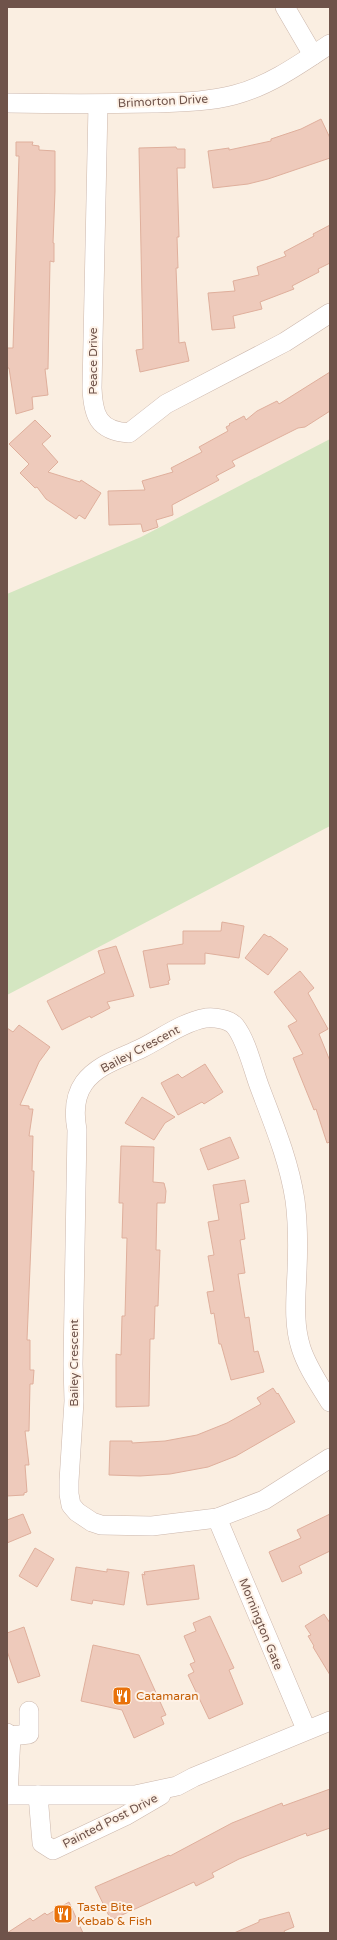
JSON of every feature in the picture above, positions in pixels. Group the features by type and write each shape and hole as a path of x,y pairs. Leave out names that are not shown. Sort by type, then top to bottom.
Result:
{"street":[{"path":"285,7 313,55"},
{"name":"Brimorton Drive","path":"7,103 98,105 193,102 235,95 287,73 330,44"},
{"name":"Peace Drive","path":"98,105 92,388 93,407 100,421 109,429 129,433 166,404 285,342 330,313"},
{"name":"Bailey Crescent","path":"217,1518 152,1526 101,1525 92,1522 77,1512 71,1505 69,1481 74,1401 73,1364 77,1130 74,1114 78,1096 84,1083 96,1071 190,1022 207,1018 226,1020 234,1025 253,1065 283,1148 295,1201 297,1244 296,1328 301,1348 309,1369 330,1402"},
{"path":"217,1518 264,1500 330,1458"},
{"name":"Mornington Gate","path":"217,1518 306,1729"},
{"path":"7,1795 9,1735 29,1734 29,1711"},
{"name":"Painted Post Drive","path":"38,1795 42,1843 53,1850 125,1816 177,1786 306,1729 330,1720"},
{"name":"Painted Post Drive","path":"7,1795 135,1795 177,1786"}],"green space":[{"path":"330,439 330,826 7,995 7,594 141,537"}],"building":[{"path":"321,119 330,138 330,158 268,179 248,184 213,188 208,151 229,148 229,150 271,141 271,139 301,129"},
{"path":"16,142 33,142 32,145 39,146 39,150 55,151 55,191 53,243 54,262 50,261 48,369 45,369 48,395 32,397 33,409 16,414 9,368 7,368 7,348 13,348 19,156 16,156"},
{"path":"176,147 177,149 185,149 185,168 177,168 179,237 177,237 178,268 176,268 179,343 185,342 189,361 140,372 136,350 143,349 139,148"},
{"path":"330,225 330,263 318,269 319,272 292,286 294,289 260,302 262,309 233,316 235,328 212,330 208,293 235,291 233,281 259,275 257,267 286,256 284,252 314,236 313,234"},
{"path":"330,372 330,411 305,427 298,428 232,461 235,466 216,476 219,480 172,505 173,515 156,520 158,527 143,532 141,524 109,525 108,491 145,490 142,481 173,472 171,468 202,452 199,447 228,431 226,427 230,425 229,424 244,416 246,420 257,411 277,401 279,404"},
{"path":"35,420 51,436 42,444 58,462 48,472 80,482 81,480 101,493 85,519 79,515 76,519 46,499 37,487 35,488 20,473 29,464 9,444"},
{"path":"222,922 244,926 239,958 205,953 205,964 167,964 170,980 168,981 169,984 150,988 143,951 183,944 183,931 221,931"},
{"path":"264,934 269,937 270,936 288,949 268,975 245,958"},
{"path":"116,946 134,996 107,1002 110,1008 62,1030 47,1001 105,973 98,951"},
{"path":"300,971 314,988 308,993 328,1029 319,1034 330,1061 330,1142 327,1143 316,1109 314,1110 293,1058 303,1054 288,1026 297,1021 274,992"},
{"path":"19,1025 50,1047 39,1062 20,1105 29,1106 29,1109 33,1109 29,1136 33,1136 32,1171 34,1171 27,1340 30,1340 30,1370 34,1370 33,1384 30,1384 29,1431 25,1431 29,1465 25,1465 27,1492 24,1493 24,1495 7,1496 7,1028 13,1032"},
{"path":"205,1064 223,1092 204,1104 202,1102 178,1115 161,1083 178,1074 182,1078"},
{"path":"142,1097 175,1117 165,1123 154,1140 125,1123"},
{"path":"230,1137 239,1158 208,1170 200,1149"},
{"path":"121,1146 154,1147 153,1182 164,1183 166,1191 165,1203 157,1203 156,1250 160,1250 158,1306 155,1306 154,1339 150,1339 149,1406 116,1407 116,1354 121,1355 122,1316 125,1316 127,1238 122,1238 123,1203 119,1203"},
{"path":"245,1180 249,1202 240,1204 245,1239 240,1240 245,1273 238,1274 245,1318 249,1317 254,1352 258,1351 264,1372 231,1380 221,1344 219,1344 214,1313 211,1314 207,1292 214,1291 208,1256 214,1255 208,1222 219,1220 213,1185"},
{"path":"273,1388 277,1394 278,1393 295,1422 236,1456 208,1467 170,1474 140,1476 109,1475 110,1441 132,1441 132,1443 165,1441 197,1435 227,1423 261,1404 257,1398"},
{"path":"23,1514 31,1533 7,1543 7,1520"},
{"path":"330,1514 330,1551 299,1566 302,1573 282,1582 269,1552 301,1538 297,1530"},
{"path":"35,1548 54,1559 37,1587 19,1576"},
{"path":"194,1565 199,1599 147,1605 142,1574 145,1575 144,1572"},
{"path":"76,1567 107,1572 107,1569 129,1572 124,1605 93,1600 92,1604 71,1600"},
{"path":"324,1614 330,1623 330,1675 313,1647 314,1646 308,1636 311,1635 305,1626"},
{"path":"210,1616 234,1668 229,1670 243,1704 209,1719 188,1675 194,1672 190,1664 195,1662 184,1636 196,1631 193,1623"},
{"path":"24,1627 40,1676 18,1683 7,1651 7,1633"},
{"path":"93,1645 139,1655 166,1715 161,1717 164,1724 134,1738 122,1710 81,1701"},
{"path":"330,1789 330,1828 307,1836 306,1833 239,1859 212,1873 214,1877 196,1886 194,1882 111,1920 95,1887 169,1855 170,1856 232,1823 282,1803 283,1806"},
{"path":"69,1902 83,1933 7,1933 30,1918 33,1921 45,1913 47,1915"},
{"path":"289,1912 294,1927 284,1931 285,1933 234,1933 259,1922 259,1920"}],"place":[{"name":"Catamaran","path":"122,1696"},
{"name":"Taste Bite Kebab & Fish","path":"63,1914"}]}
